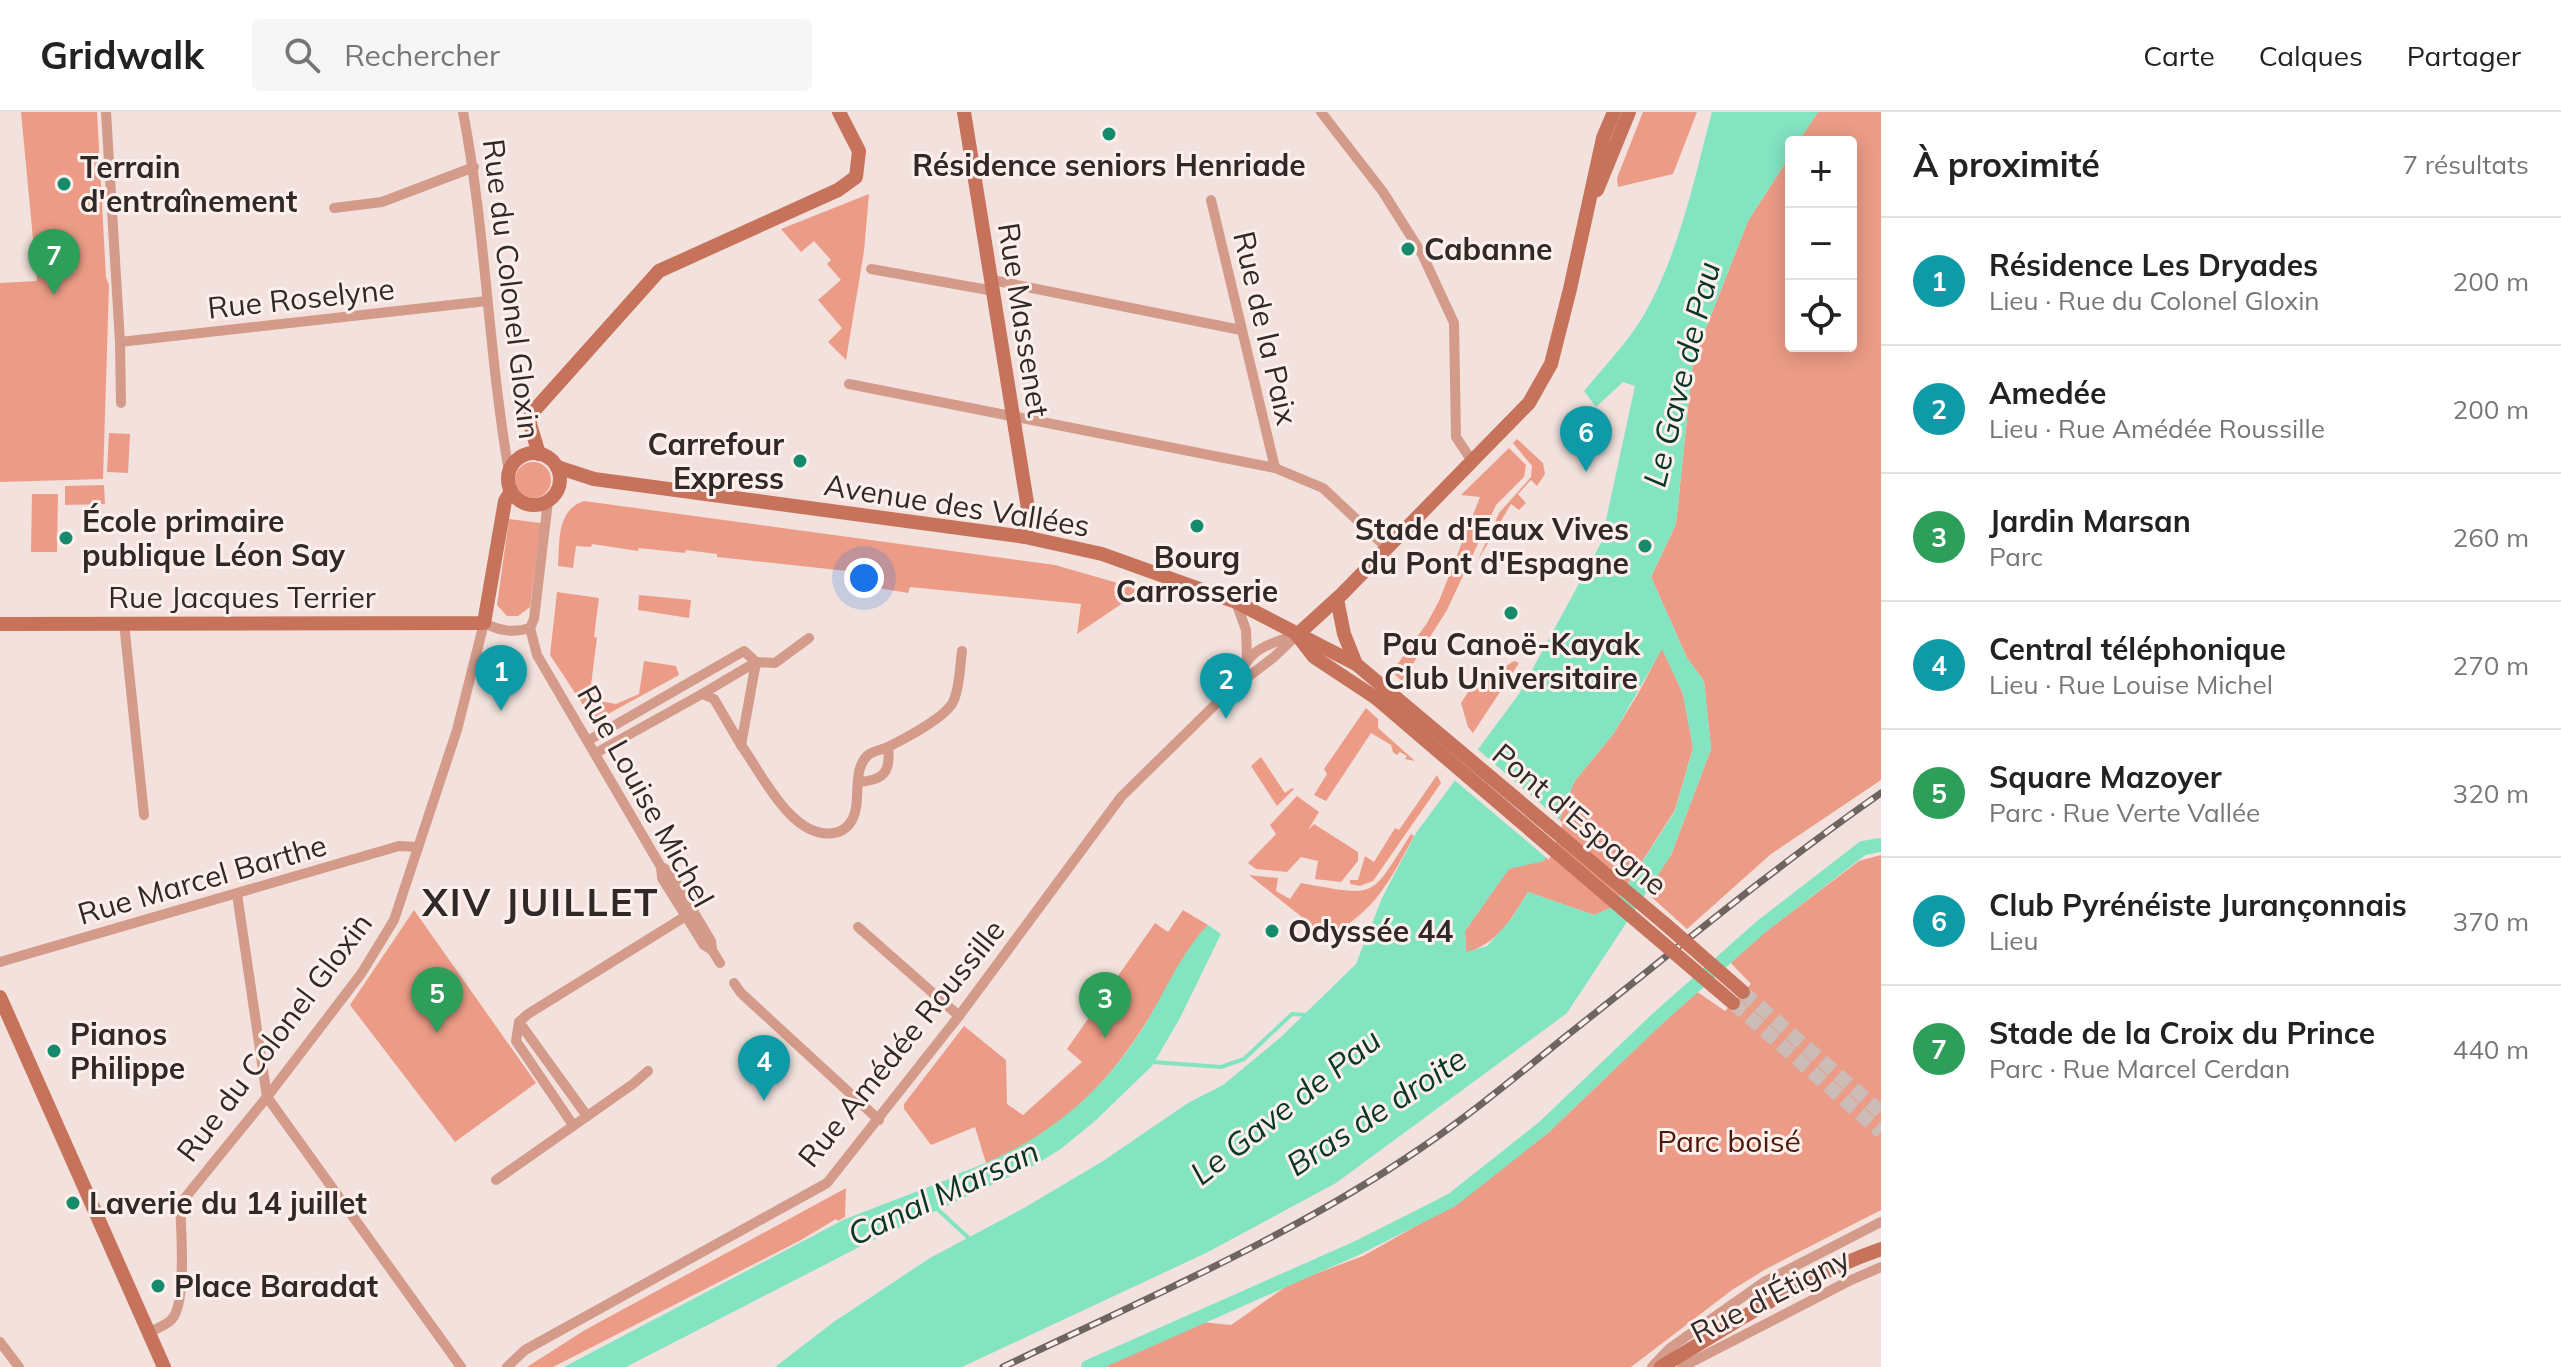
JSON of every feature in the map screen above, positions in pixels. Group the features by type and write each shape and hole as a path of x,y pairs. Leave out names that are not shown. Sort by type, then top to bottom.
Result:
{"street":[{"path":"106,112 121,403"},
{"name":"Rue du Colonel Gloxin","path":"463,112 474,167 509,472"},
{"path":"539,454 530,424 531,414 659,271 838,190 856,177 859,151 839,112"},
{"name":"Rue Massenet","path":"964,112 1029,515 1025,537"},
{"path":"1321,112 1383,192 1422,254 1454,323 1456,437 1472,461"},
{"path":"1247,658 1265,644 1297,635 1337,599 1529,403 1541,386 1551,364 1603,138 1624,114"},
{"path":"334,208 382,202 474,167"},
{"name":"Rue de la Paix","path":"1211,200 1275,468"},
{"path":"871,269 993,285 1241,330"},
{"name":"Rue Roselyne","path":"120,342 487,301"},
{"path":"849,384 1275,468 1323,488 1387,548"},
{"path":"484,623 498,630 518,631 530,628 534,619 548,501 559,486 557,467 549,458 539,454 521,457 509,472 511,491 516,498 531,505 548,501"},
{"name":"Avenue des Vallées","path":"557,467 594,479 1025,537 1102,554 1236,602 1356,664 1379,692"},
{"name":"Avenue des Vallées","path":"559,486 594,479"},
{"name":"Rue du Colonel Gloxin","path":"150,1332 171,1321 178,1304 182,1261 180,1204 361,974 394,920 457,730 484,623 505,501 511,491"},
{"path":"1337,599 1344,634 1356,664"},
{"path":"1236,602 1246,630 1247,658"},
{"path":"124,623 144,815"},
{"name":"Rue Jacques Terrier","path":"0,624 484,623"},
{"name":"Rue Louise Michel","path":"530,628 534,649"},
{"name":"Rue Louise Michel","path":"518,631 534,649 661,867 669,871 689,914 711,941 712,950 720,963"},
{"name":"Avenue des Vallées","path":"1297,635 1314,657 1379,692"},
{"name":"Rue Amédée Roussille","path":"507,1367 525,1350 827,1183 959,1016 1121,797 1226,694 1297,635"},
{"path":"596,753 756,662 775,663 809,638"},
{"path":"589,740 744,651 756,662"},
{"path":"702,694 714,699 741,745 793,819 811,831 832,834 845,830 852,821 860,765 866,757 946,711 954,700 962,651"},
{"name":"Rue Amédée Roussille","path":"1226,694 1247,658"},
{"path":"741,745 756,662"},
{"name":"Pont d'Espagne","path":"1379,692 1738,998"},
{"path":"859,782 880,777 887,769 890,761 888,747"},
{"name":"Rue Marcel Barthe","path":"0,962 399,846 418,847"},
{"path":"237,894 267,1097 461,1367"},
{"path":"573,1125 516,1041 519,1022 689,914"},
{"path":"858,927 959,1016"},
{"path":"734,983 741,993 879,1120"},
{"path":"1,1003 164,1367"},
{"path":"519,1022 587,1116"},
{"path":"496,1180 648,1071"},
{"name":"Rue d'Étigny","path":"1652,1367 1670,1348 1764,1282 1881,1222"},
{"path":"1661,1367 1768,1303 1835,1268 1881,1249"},
{"name":"Rue d'Étigny","path":"1682,1367 1881,1267"},
{"path":"0,1342 19,1367"}],"green space":[{"path":"21,112 97,112 106,277 109,285 103,479 0,482 0,283 37,281"},
{"path":"1643,112 1697,112 1673,174 1618,187 1617,178"},
{"path":"1818,112 1881,112 1881,780 1771,854 1687,929 1646,892 1671,855 1711,749 1704,681 1687,658 1651,577 1676,524 1693,361 1748,221 1785,163 1785,352 1857,352 1857,136 1802,136"},
{"path":"869,194 864,251 846,360 828,342 842,328 818,300 841,280 827,264 831,260 814,241 801,252 781,229"},
{"path":"109,433 130,434 128,473 107,472"},
{"path":"1517,439 1543,463 1545,474 1537,486 1531,480 1518,494 1526,503 1519,510 1511,504 1478,560 1499,513 1531,477 1532,466 1513,443"},
{"path":"1509,448 1526,465 1524,477 1496,505 1447,610 1402,681 1392,672 1439,601 1480,497 1461,495"},
{"path":"533,462 545,468 551,480 545,492 533,498 521,492 515,480 521,468"},
{"path":"104,485 105,504 65,505 65,486"},
{"path":"32,494 58,494 57,552 31,552"},
{"path":"584,501 1055,565 1142,590 1077,634 1081,604 910,587 908,593 855,584 856,572 717,557 717,554 686,550 685,553 639,548 638,551 592,544 591,547 576,546 573,568 558,566 564,519 575,505"},
{"path":"509,519 541,523 530,607 518,616 507,616 497,605"},
{"path":"557,592 599,598 591,685 595,686 593,700 616,704 639,694 644,661 676,666 679,675 599,719 591,717 550,655"},
{"path":"639,595 691,600 689,618 638,610"},
{"path":"1662,648 1683,694 1693,748 1675,810 1613,907 1594,915 1528,892 1495,937 1466,953 1465,931 1509,868 1544,861 1574,782 1614,733"},
{"path":"1514,661 1519,663 1473,733 1468,727 1461,703 1474,683 1498,679 1503,668"},
{"path":"1366,708 1378,719 1378,728 1415,761 1405,759 1407,756 1400,752 1397,755 1391,745 1371,733 1326,801 1314,795 1327,774 1324,769"},
{"path":"1261,757 1285,793 1294,789 1277,806 1251,766"},
{"path":"1437,775 1441,783 1373,881 1360,886 1350,884 1350,880 1358,880 1365,856 1374,862 1395,828 1399,830"},
{"path":"1297,796 1319,812 1308,830 1314,824 1358,852 1358,861 1341,882 1315,879 1318,861 1301,857 1287,872 1256,869 1248,863 1276,834 1270,825"},
{"path":"1411,834 1414,836 1380,894 1358,917 1327,937 1249,875 1278,878 1276,891 1290,899 1301,883 1359,891 1378,882"},
{"name":"Parc boisé","path":"1881,855 1881,1210 1766,1269 1732,1290 1631,1367 1100,1367 1201,1322 1231,1325 1291,1283 1363,1256 1455,1204 1548,1133 1696,991 1725,1011 1751,984 1728,960 1859,861"},
{"path":"414,910 536,1083 455,1142 350,1005"},
{"path":"1183,910 1208,925 1186,954 1122,1058 1084,1100 1040,1135 986,1163 975,1127 931,1145 904,1109 904,1104 964,1026 1006,1060 1007,1104 1023,1115 1082,1062 1067,1049 1155,923 1168,932"},
{"path":"846,1188 845,1217 838,1221 836,1219 553,1367 527,1367 585,1330"}],"water":[{"path":"1712,112 1818,112 1802,136 1785,136 1785,163 1748,221 1693,361 1676,524 1651,577 1687,658 1704,681 1711,749 1671,855 1567,1013 1336,1183 1206,1253 962,1367 775,1367 835,1321 930,1258 1024,1208 1103,1161 1188,1103 1223,1085 1281,1037 1356,964 1382,898 1416,833 1519,694 1601,543 1635,386 1623,382 1596,407 1584,391 1633,332 1653,299 1691,193","holes":["1662,649 1683,694 1693,748 1675,811 1613,907 1594,915 1528,892 1512,918 1487,946 1466,952 1465,931 1509,869 1544,861 1574,782 1614,733"]},
{"name":"Canal Marsan","path":"1208,925 1221,934 1180,1018 1152,1066 1062,1148 1037,1164 869,1242 626,1367 564,1367 843,1220 953,1180 954,1175 984,1164 1040,1134 1087,1097 1128,1050 1182,960"}],"pier":[{"path":"1475,747 1563,823 1549,860 1452,778"}],"waterway":[{"path":"1088,1367 1357,1248 1452,1200 1543,1128 1656,1020 1762,926 1863,848 1881,845"},
{"path":"1153,1062 1221,1067 1244,1059 1292,1014 1309,1015"},
{"name":"Canal Marsan","path":"934,1206 972,1241"}],"tunnel":[{"path":"1743,992 1881,1112"},
{"path":"1733,1003 1881,1132"}],"railway":[{"path":"1003,1367 1269,1238 1372,1180 1421,1148 1494,1094 1761,882 1881,793"}],"place":[{"name":"Résidence seniors Henriade","path":"1109,134"},
{"name":"Terrain d'entraînement","path":"64,184"},
{"name":"Cabanne","path":"1408,249"},
{"name":"Stade de la Croix du Prince","path":"54,295"},
{"name":"Carrefour Express","path":"800,461"},
{"name":"Club Pyrénéiste Jurançonnais","path":"1586,472"},
{"name":"Bourg Carrosserie","path":"1197,526"},
{"name":"École primaire publique Léon Say","path":"66,538"},
{"name":"Stade d'Eaux Vives du Pont d'Espagne","path":"1645,546"},
{"name":"Pau Canoë-Kayak Club Universitaire","path":"1511,613"},
{"name":"Résidence Les Dryades","path":"501,711"},
{"name":"Amedée","path":"1226,719"},
{"name":"Odyssée 44","path":"1272,931"},
{"name":"Square Mazoyer","path":"437,1033"},
{"name":"Jardin Marsan","path":"1105,1038"},
{"name":"Pianos Philippe","path":"54,1051"},
{"name":"Central téléphonique","path":"764,1101"},
{"name":"Laverie du 14 juillet","path":"73,1203"},
{"name":"Place Baradat","path":"158,1286"}],"district":[{"name":"XIV JUILLET","path":"541,902"}],"water label":[{"name":"Le Gave de Pau","path":"1681,374"},
{"name":"Le Gave de Pau","path":"1285,1106"},
{"name":"Bras de droite","path":"1376,1111"}]}
